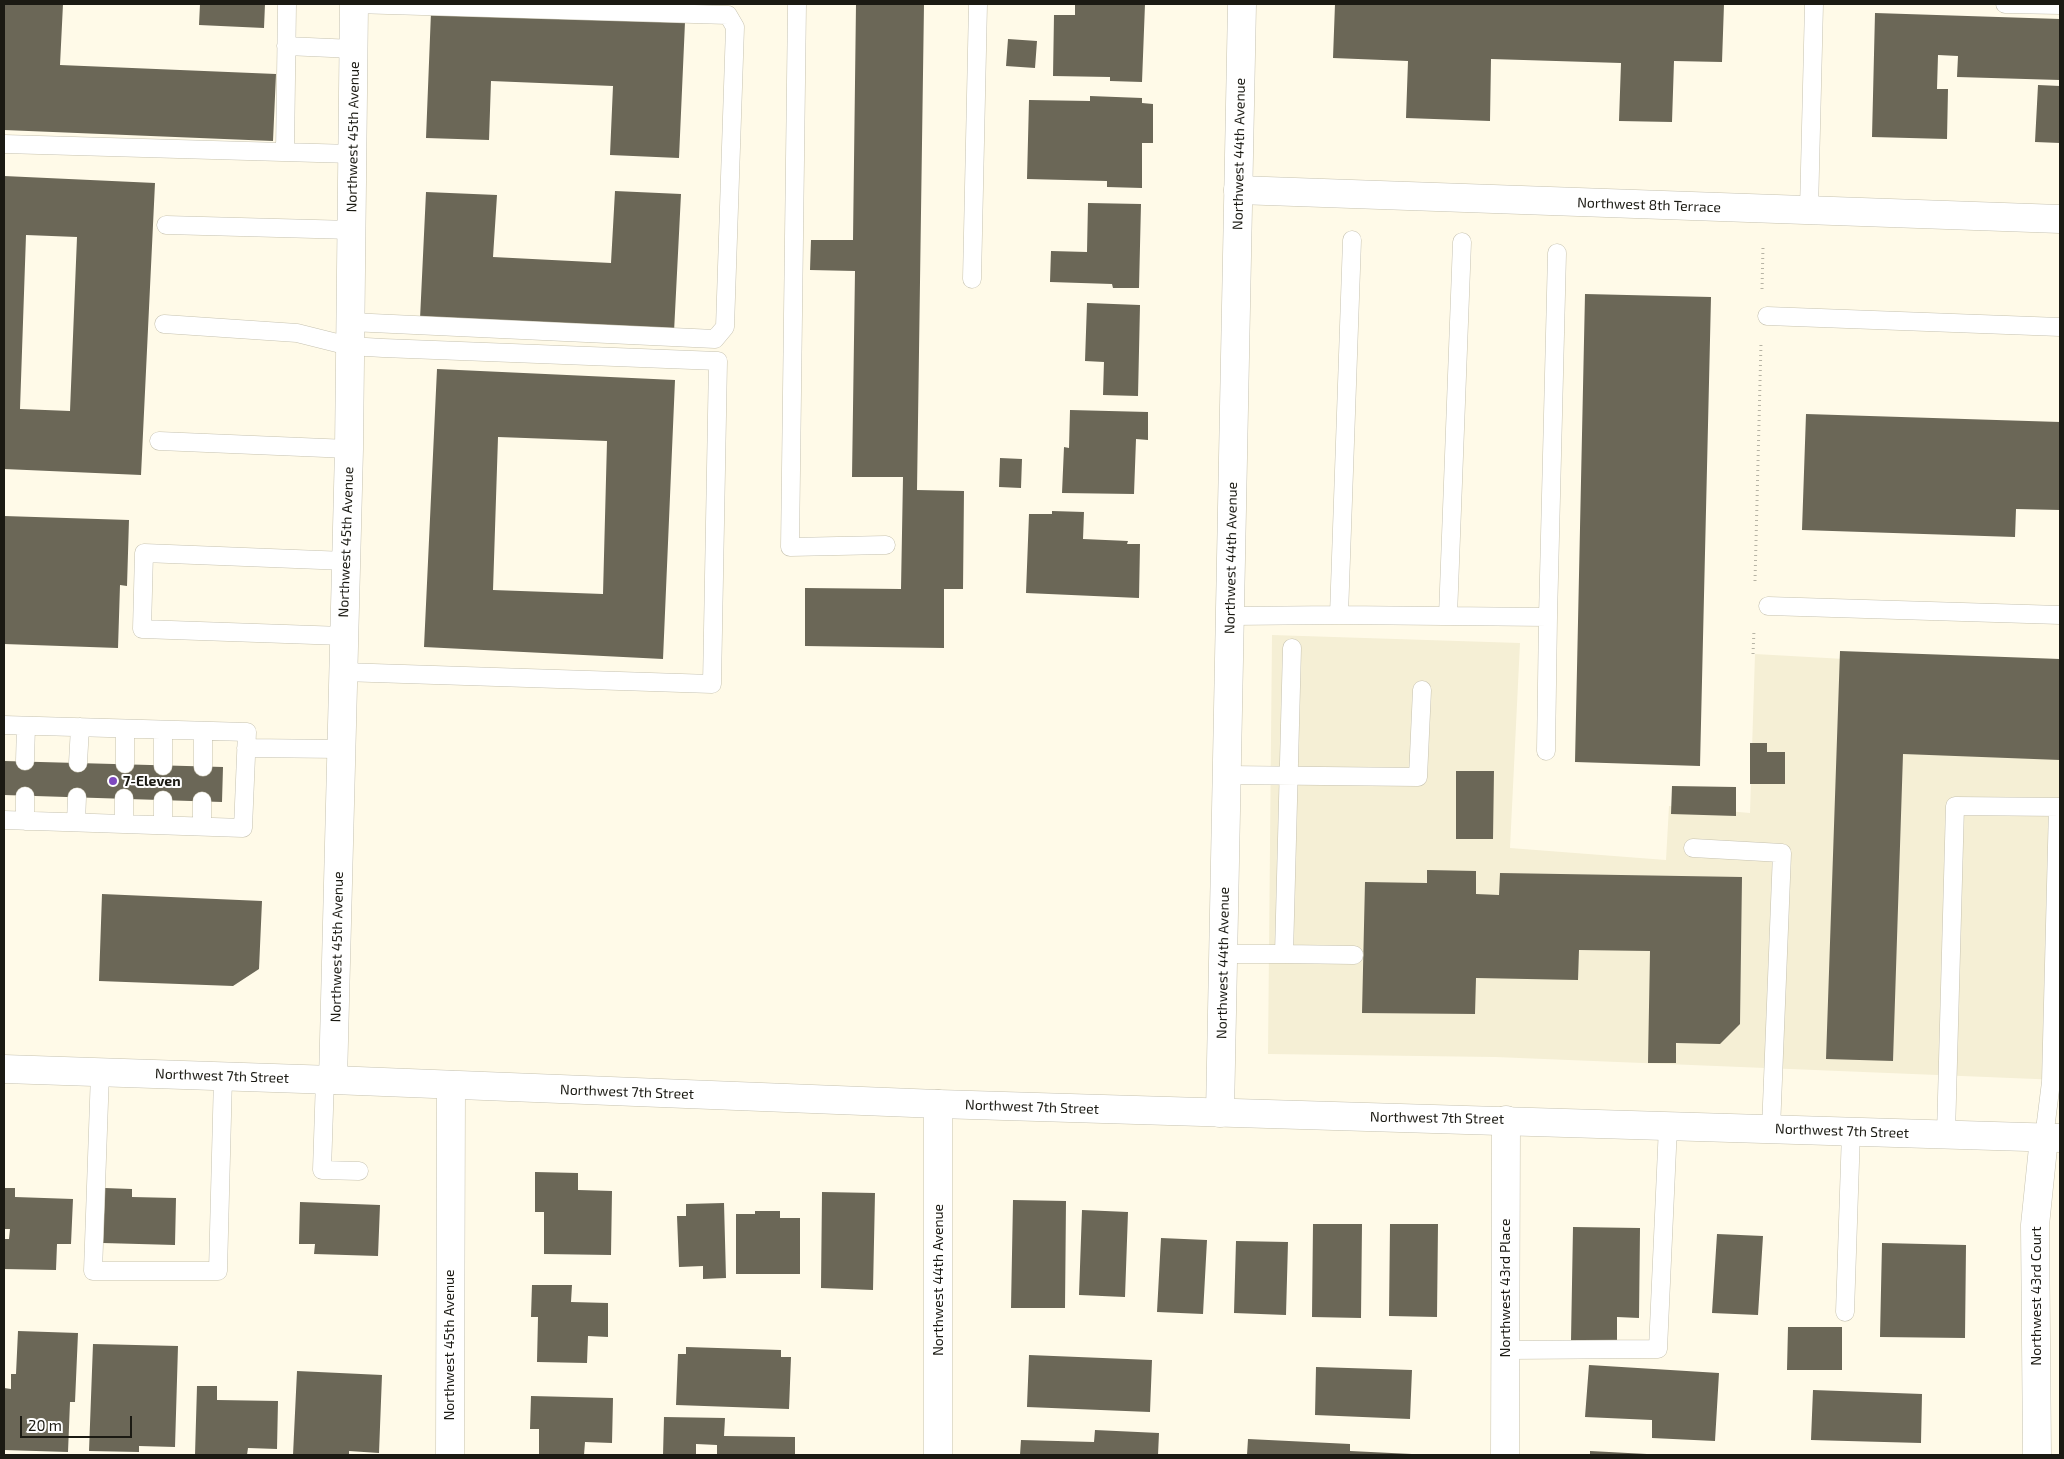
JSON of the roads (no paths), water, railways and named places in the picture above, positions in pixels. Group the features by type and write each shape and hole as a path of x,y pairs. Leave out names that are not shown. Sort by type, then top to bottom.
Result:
{"street":[{"name":"Northwest 45th Avenue","path":"329,1080 336,988 340,749 349,449 354,4"},
{"name":"Northwest 44th Avenue","path":"1220,1113 1242,4"},
{"name":"Northwest 8th Terrace","path":"1238,190 2060,219"},
{"name":"Northwest 7th Street","path":"4,1070 223,1076 938,1104 2052,1138"},
{"name":"Northwest 45th Avenue","path":"450,1455 451,1085"},
{"name":"Northwest 44th Avenue","path":"938,1104 938,1455"},
{"name":"Northwest 43rd Place","path":"1505,1455 1506,1120"},
{"name":"Northwest 43rd Court","path":"2037,1455 2035,1225 2052,1138"}],"lane":[{"path":"285,152 287,4"},
{"path":"164,324 297,333 715,338 725,327 735,27 728,15 354,4"},
{"path":"797,4 790,547 886,545"},
{"path":"972,280 978,4"},
{"path":"1809,210 1814,4"},
{"path":"2005,4 2060,5"},
{"path":"286,46 354,49"},
{"path":"4,144 352,154"},
{"path":"166,224 352,230"},
{"path":"1339,615 1352,240"},
{"path":"1448,616 1462,242"},
{"path":"1546,751 1557,253"},
{"path":"1766,316 2060,327"},
{"path":"342,672 712,684 718,361 349,334"},
{"path":"159,441 349,449"},
{"path":"343,636 142,629 144,553 346,561"},
{"path":"1768,606 2060,615"},
{"path":"1230,616 1548,617"},
{"path":"1284,954 1292,648"},
{"path":"1227,774 1418,777 1422,690"},
{"path":"4,725 247,732 243,828 4,820"},
{"path":"25,761 26,726"},
{"path":"78,762 80,727"},
{"path":"125,729 125,764"},
{"path":"163,730 163,766"},
{"path":"202,767 203,731"},
{"path":"246,748 340,749"},
{"path":"25,796 25,821"},
{"path":"76,822 77,797"},
{"path":"124,798 124,824"},
{"path":"163,800 163,825"},
{"path":"202,801 202,826"},
{"path":"1946,1134 1955,806 2059,807 2051,1082 2052,1138"},
{"path":"1693,848 1782,853 1771,1129"},
{"path":"1223,954 1354,955"},
{"path":"100,1073 93,1271 218,1271 223,1076"},
{"path":"329,1080 322,1170 359,1170"},
{"path":"1505,1350 1658,1350 1668,1126"},
{"path":"1845,1312 1851,1132"}],"place":[{"name":"7-Eleven","path":"113,781"}]}
